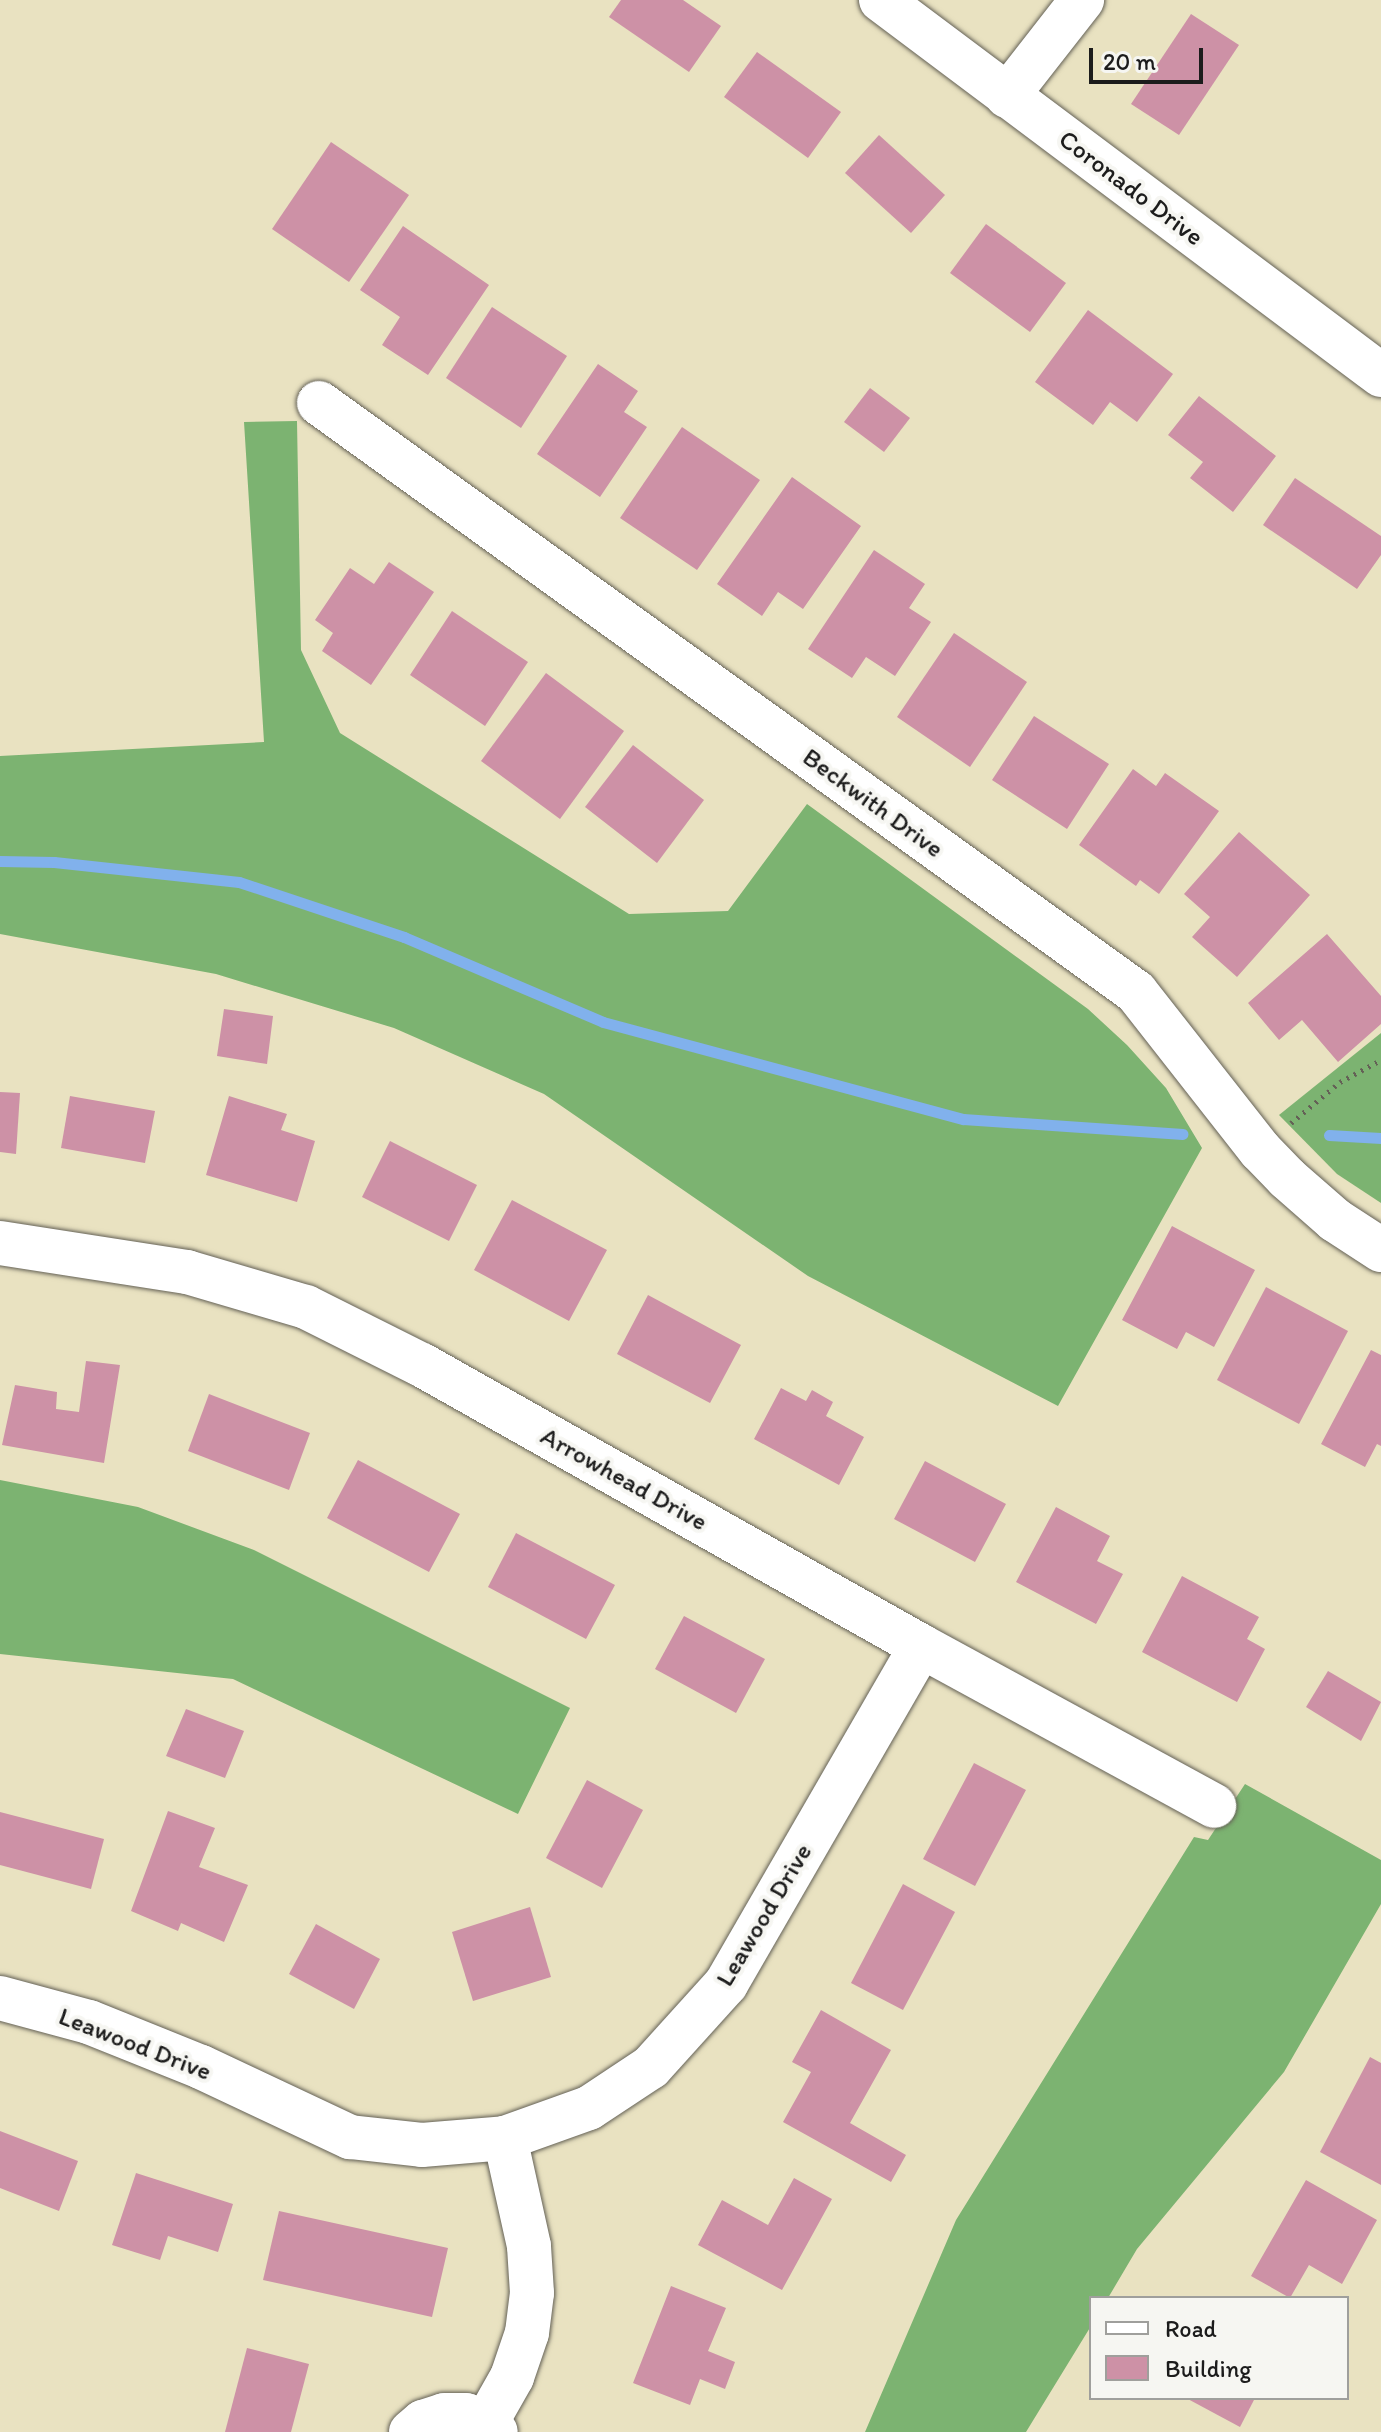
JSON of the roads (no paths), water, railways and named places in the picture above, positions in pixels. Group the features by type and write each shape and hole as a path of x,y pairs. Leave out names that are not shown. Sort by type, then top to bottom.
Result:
{"street":[{"name":"Coronado Drive","path":"881,0 1381,375"},
{"path":"1007,96 1082,0"},
{"name":"Beckwith Drive","path":"319,403 1136,992 1260,1150 1335,1220 1381,1250"},
{"name":"Arrowhead Drive","path":"0,1243 187,1272 306,1307 422,1365 921,1646 1214,1806"},
{"name":"Leawood Drive","path":"0,1998 89,2022 201,2067 350,2137 422,2145 505,2138 589,2108 651,2067 726,1984 921,1646"},
{"path":"411,2432 423,2422 444,2415 466,2415 491,2428 527,2333 532,2293 529,2246 505,2138"}],"waterway":[{"path":"0,861 54,862 239,882 404,937 603,1022 963,1119 1182,1134"},
{"path":"1329,1135 1381,1138"}]}
